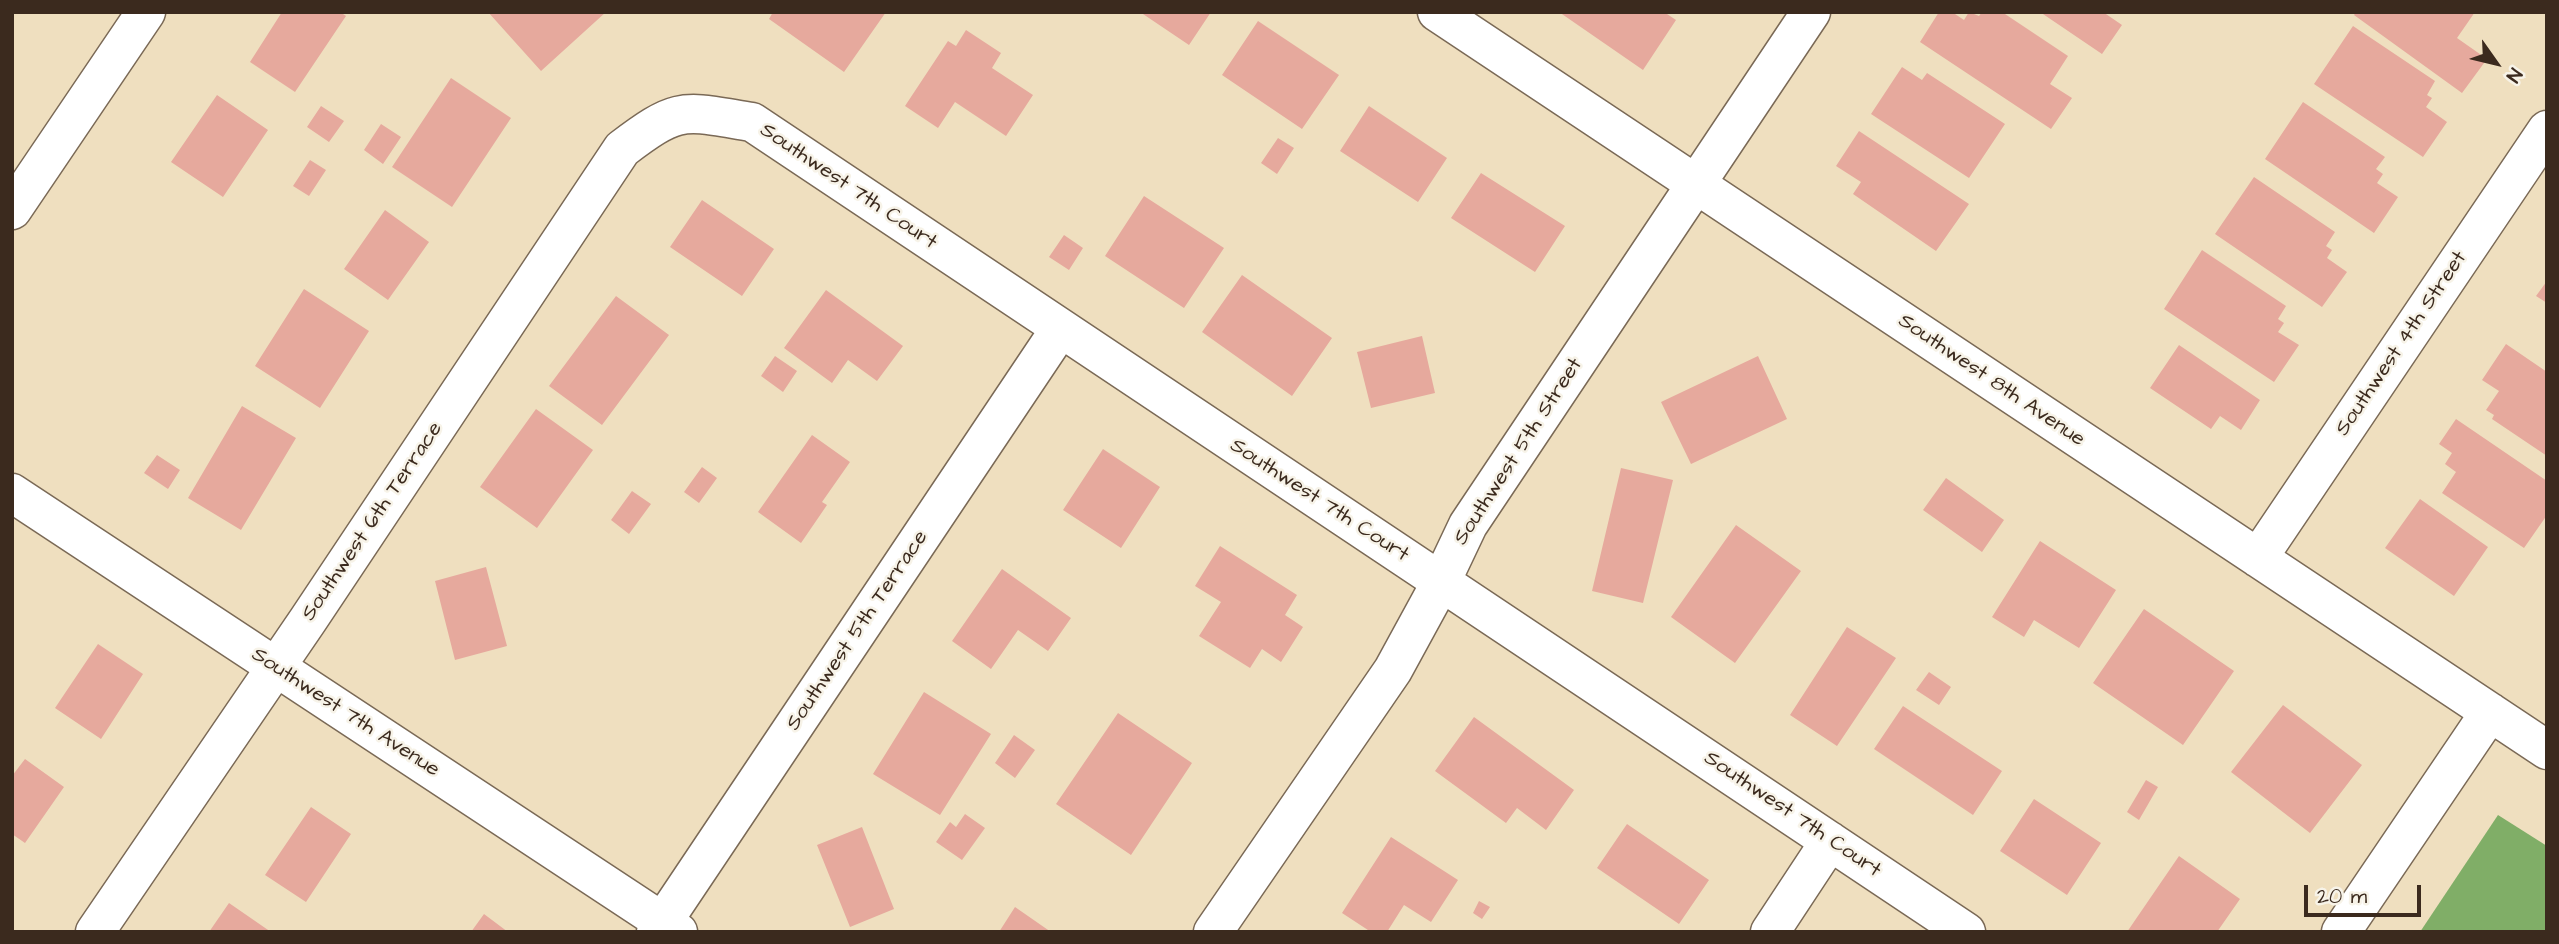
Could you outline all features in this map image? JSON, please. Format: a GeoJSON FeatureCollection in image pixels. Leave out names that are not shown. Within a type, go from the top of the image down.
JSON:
{"type":"FeatureCollection","features":[{"type":"Feature","properties":{"kind":"street"},"geometry":{"type":"LineString","coordinates":[[12,210],[146,12]]}},
{"type":"Feature","properties":{"kind":"street","name":"Southwest 8th Avenue"},"geometry":{"type":"LineString","coordinates":[[1437,12],[2547,750]]}},
{"type":"Feature","properties":{"kind":"street","name":"Southwest 5th Street"},"geometry":{"type":"LineString","coordinates":[[1213,932],[1393,670],[1441,582],[1468,525],[1811,12]]}},
{"type":"Feature","properties":{"kind":"street","name":"Southwest 7th Court"},"geometry":{"type":"LineString","coordinates":[[659,121],[688,112],[752,122],[1059,330],[1966,932]]}},
{"type":"Feature","properties":{"kind":"street","name":"Southwest 6th Terrace"},"geometry":{"type":"LineString","coordinates":[[94,932],[276,668],[622,149],[659,121]]}},
{"type":"Feature","properties":{"kind":"street","name":"Southwest 4th Street"},"geometry":{"type":"LineString","coordinates":[[2258,558],[2547,130]]}},
{"type":"Feature","properties":{"kind":"street","name":"Southwest 5th Terrace"},"geometry":{"type":"LineString","coordinates":[[666,928],[1059,330]]}},
{"type":"Feature","properties":{"kind":"street","name":"Southwest 7th Avenue"},"geometry":{"type":"LineString","coordinates":[[12,493],[666,928]]}},
{"type":"Feature","properties":{"kind":"street"},"geometry":{"type":"LineString","coordinates":[[2342,932],[2490,712]]}},
{"type":"Feature","properties":{"kind":"street"},"geometry":{"type":"LineString","coordinates":[[1770,932],[1830,841]]}},
{"type":"Feature","properties":{"kind":"green space"},"geometry":{"type":"Polygon","coordinates":[[[2498,815],[2547,846],[2547,932],[2420,932],[2498,815]]]}},
{"type":"Feature","properties":{"kind":"building"},"geometry":{"type":"Polygon","coordinates":[[[282,12],[340,12],[346,16],[295,92],[250,62],[282,12]]]}},
{"type":"Feature","properties":{"kind":"building"},"geometry":{"type":"Polygon","coordinates":[[[488,12],[606,12],[541,71],[488,12]]]}},
{"type":"Feature","properties":{"kind":"building"},"geometry":{"type":"Polygon","coordinates":[[[773,12],[886,12],[844,72],[769,19],[773,12]]]}},
{"type":"Feature","properties":{"kind":"building"},"geometry":{"type":"Polygon","coordinates":[[[1140,12],[1211,12],[1189,45],[1140,12]]]}},
{"type":"Feature","properties":{"kind":"building"},"geometry":{"type":"Polygon","coordinates":[[[1559,12],[1664,12],[1676,20],[1643,70],[1559,12]]]}},
{"type":"Feature","properties":{"kind":"building"},"geometry":{"type":"Polygon","coordinates":[[[1939,12],[1952,12],[1964,20],[1969,12],[1979,16],[1982,12],[2002,12],[2068,56],[2050,84],[2072,98],[2051,129],[1920,42],[1939,12]]]}},
{"type":"Feature","properties":{"kind":"building"},"geometry":{"type":"Polygon","coordinates":[[[2040,12],[2103,12],[2122,25],[2102,54],[2040,12]]]}},
{"type":"Feature","properties":{"kind":"building"},"geometry":{"type":"Polygon","coordinates":[[[2356,12],[2475,12],[2457,38],[2487,59],[2462,93],[2354,15],[2356,12]]]}},
{"type":"Feature","properties":{"kind":"building"},"geometry":{"type":"Polygon","coordinates":[[[1258,21],[1339,75],[1302,129],[1222,75],[1258,21]]]}},
{"type":"Feature","properties":{"kind":"building"},"geometry":{"type":"Polygon","coordinates":[[[2353,26],[2435,81],[2427,95],[2432,98],[2426,107],[2447,122],[2423,157],[2314,84],[2353,26]]]}},
{"type":"Feature","properties":{"kind":"building"},"geometry":{"type":"Polygon","coordinates":[[[966,30],[1001,53],[992,68],[1033,95],[1006,136],[955,102],[938,128],[905,106],[948,41],[956,46],[966,30]]]}},
{"type":"Feature","properties":{"kind":"building"},"geometry":{"type":"Polygon","coordinates":[[[1902,67],[1922,80],[1927,73],[2005,124],[1969,178],[1871,114],[1902,67]]]}},
{"type":"Feature","properties":{"kind":"building"},"geometry":{"type":"Polygon","coordinates":[[[451,78],[511,118],[452,207],[392,167],[451,78]]]}},
{"type":"Feature","properties":{"kind":"building"},"geometry":{"type":"Polygon","coordinates":[[[217,95],[268,130],[223,197],[171,162],[217,95]]]}},
{"type":"Feature","properties":{"kind":"building"},"geometry":{"type":"Polygon","coordinates":[[[2303,102],[2385,157],[2376,169],[2383,174],[2377,183],[2398,197],[2374,233],[2265,159],[2303,102]]]}},
{"type":"Feature","properties":{"kind":"building"},"geometry":{"type":"Polygon","coordinates":[[[321,106],[344,121],[329,142],[307,127],[321,106]]]}},
{"type":"Feature","properties":{"kind":"building"},"geometry":{"type":"Polygon","coordinates":[[[1369,106],[1447,158],[1418,202],[1340,151],[1369,106]]]}},
{"type":"Feature","properties":{"kind":"building"},"geometry":{"type":"Polygon","coordinates":[[[381,124],[401,137],[383,164],[364,150],[381,124]]]}},
{"type":"Feature","properties":{"kind":"building"},"geometry":{"type":"Polygon","coordinates":[[[1859,131],[1969,204],[1936,251],[1853,194],[1861,182],[1836,166],[1859,131]]]}},
{"type":"Feature","properties":{"kind":"building"},"geometry":{"type":"Polygon","coordinates":[[[1278,138],[1294,148],[1277,174],[1261,163],[1278,138]]]}},
{"type":"Feature","properties":{"kind":"building"},"geometry":{"type":"Polygon","coordinates":[[[310,160],[326,170],[309,196],[293,186],[310,160]]]}},
{"type":"Feature","properties":{"kind":"building"},"geometry":{"type":"Polygon","coordinates":[[[1481,173],[1565,226],[1535,272],[1451,218],[1481,173]]]}},
{"type":"Feature","properties":{"kind":"building"},"geometry":{"type":"Polygon","coordinates":[[[2254,177],[2335,232],[2326,246],[2332,250],[2327,258],[2347,272],[2322,307],[2215,234],[2254,177]]]}},
{"type":"Feature","properties":{"kind":"building"},"geometry":{"type":"Polygon","coordinates":[[[1144,196],[1224,248],[1184,308],[1105,256],[1144,196]]]}},
{"type":"Feature","properties":{"kind":"building"},"geometry":{"type":"Polygon","coordinates":[[[702,200],[774,249],[742,296],[670,247],[702,200]]]}},
{"type":"Feature","properties":{"kind":"building"},"geometry":{"type":"Polygon","coordinates":[[[385,210],[429,242],[388,300],[344,269],[385,210]]]}},
{"type":"Feature","properties":{"kind":"building"},"geometry":{"type":"Polygon","coordinates":[[[1064,235],[1083,248],[1069,270],[1049,257],[1064,235]]]}},
{"type":"Feature","properties":{"kind":"building"},"geometry":{"type":"Polygon","coordinates":[[[2202,250],[2286,306],[2278,319],[2284,323],[2278,332],[2299,345],[2274,382],[2164,309],[2202,250]]]}},
{"type":"Feature","properties":{"kind":"building"},"geometry":{"type":"Polygon","coordinates":[[[1242,275],[1332,338],[1292,396],[1202,332],[1242,275]]]}},
{"type":"Feature","properties":{"kind":"building"},"geometry":{"type":"Polygon","coordinates":[[[2547,281],[2547,303],[2536,296],[2547,281]]]}},
{"type":"Feature","properties":{"kind":"building"},"geometry":{"type":"Polygon","coordinates":[[[304,289],[369,331],[320,408],[255,366],[304,289]]]}},
{"type":"Feature","properties":{"kind":"building"},"geometry":{"type":"Polygon","coordinates":[[[826,290],[903,346],[877,381],[848,360],[832,383],[784,348],[826,290]]]}},
{"type":"Feature","properties":{"kind":"building"},"geometry":{"type":"Polygon","coordinates":[[[616,296],[669,335],[602,425],[549,386],[616,296]]]}},
{"type":"Feature","properties":{"kind":"building"},"geometry":{"type":"Polygon","coordinates":[[[1422,336],[1435,393],[1371,408],[1357,352],[1422,336]]]}},
{"type":"Feature","properties":{"kind":"building"},"geometry":{"type":"Polygon","coordinates":[[[2506,344],[2547,372],[2547,456],[2492,419],[2494,415],[2486,410],[2499,391],[2482,380],[2506,344]]]}},
{"type":"Feature","properties":{"kind":"building"},"geometry":{"type":"Polygon","coordinates":[[[2179,345],[2260,400],[2241,430],[2220,416],[2211,429],[2150,388],[2179,345]]]}},
{"type":"Feature","properties":{"kind":"building"},"geometry":{"type":"Polygon","coordinates":[[[775,356],[797,371],[783,392],[761,376],[775,356]]]}},
{"type":"Feature","properties":{"kind":"building"},"geometry":{"type":"Polygon","coordinates":[[[1758,356],[1787,419],[1691,464],[1661,402],[1758,356]]]}},
{"type":"Feature","properties":{"kind":"building"},"geometry":{"type":"Polygon","coordinates":[[[242,406],[296,438],[241,530],[188,498],[242,406]]]}},
{"type":"Feature","properties":{"kind":"building"},"geometry":{"type":"Polygon","coordinates":[[[536,409],[593,450],[537,528],[480,487],[536,409]]]}},
{"type":"Feature","properties":{"kind":"building"},"geometry":{"type":"Polygon","coordinates":[[[2456,419],[2547,481],[2547,515],[2524,548],[2442,493],[2456,472],[2445,464],[2452,453],[2439,444],[2456,419]]]}},
{"type":"Feature","properties":{"kind":"building"},"geometry":{"type":"Polygon","coordinates":[[[812,435],[850,462],[822,502],[827,505],[801,543],[758,512],[812,435]]]}},
{"type":"Feature","properties":{"kind":"building"},"geometry":{"type":"Polygon","coordinates":[[[1103,449],[1160,487],[1121,548],[1063,510],[1103,449]]]}},
{"type":"Feature","properties":{"kind":"building"},"geometry":{"type":"Polygon","coordinates":[[[157,455],[180,470],[168,489],[144,473],[157,455]]]}},
{"type":"Feature","properties":{"kind":"building"},"geometry":{"type":"Polygon","coordinates":[[[702,467],[717,478],[699,503],[684,492],[702,467]]]}},
{"type":"Feature","properties":{"kind":"building"},"geometry":{"type":"Polygon","coordinates":[[[1621,468],[1673,480],[1643,603],[1592,591],[1621,468]]]}},
{"type":"Feature","properties":{"kind":"building"},"geometry":{"type":"Polygon","coordinates":[[[1946,478],[2004,520],[1982,552],[1923,510],[1946,478]]]}},
{"type":"Feature","properties":{"kind":"building"},"geometry":{"type":"Polygon","coordinates":[[[632,491],[651,504],[629,534],[611,520],[632,491]]]}},
{"type":"Feature","properties":{"kind":"building"},"geometry":{"type":"Polygon","coordinates":[[[2420,499],[2488,547],[2454,596],[2385,548],[2420,499]]]}},
{"type":"Feature","properties":{"kind":"building"},"geometry":{"type":"Polygon","coordinates":[[[1736,525],[1801,571],[1735,663],[1671,617],[1736,525]]]}},
{"type":"Feature","properties":{"kind":"building"},"geometry":{"type":"Polygon","coordinates":[[[2040,541],[2116,590],[2079,648],[2034,620],[2024,637],[1992,617],[2040,541]]]}},
{"type":"Feature","properties":{"kind":"building"},"geometry":{"type":"Polygon","coordinates":[[[1220,546],[1297,595],[1285,615],[1303,627],[1281,662],[1262,649],[1250,668],[1199,636],[1221,602],[1195,586],[1220,546]]]}},
{"type":"Feature","properties":{"kind":"building"},"geometry":{"type":"Polygon","coordinates":[[[486,567],[507,646],[455,660],[435,581],[486,567]]]}},
{"type":"Feature","properties":{"kind":"building"},"geometry":{"type":"Polygon","coordinates":[[[1002,569],[1071,618],[1048,651],[1018,630],[991,669],[952,641],[1002,569]]]}},
{"type":"Feature","properties":{"kind":"building"},"geometry":{"type":"Polygon","coordinates":[[[2144,609],[2234,671],[2183,745],[2093,683],[2144,609]]]}},
{"type":"Feature","properties":{"kind":"building"},"geometry":{"type":"Polygon","coordinates":[[[1847,627],[1896,658],[1837,746],[1790,715],[1847,627]]]}},
{"type":"Feature","properties":{"kind":"building"},"geometry":{"type":"Polygon","coordinates":[[[98,644],[143,674],[101,739],[55,708],[98,644]]]}},
{"type":"Feature","properties":{"kind":"building"},"geometry":{"type":"Polygon","coordinates":[[[1929,672],[1951,687],[1939,705],[1916,690],[1929,672]]]}},
{"type":"Feature","properties":{"kind":"building"},"geometry":{"type":"Polygon","coordinates":[[[924,692],[991,734],[940,815],[873,774],[924,692]]]}},
{"type":"Feature","properties":{"kind":"building"},"geometry":{"type":"Polygon","coordinates":[[[2283,705],[2362,765],[2310,833],[2231,772],[2283,705]]]}},
{"type":"Feature","properties":{"kind":"building"},"geometry":{"type":"Polygon","coordinates":[[[1903,706],[2002,771],[1973,815],[1874,749],[1903,706]]]}},
{"type":"Feature","properties":{"kind":"building"},"geometry":{"type":"Polygon","coordinates":[[[1118,713],[1192,763],[1131,855],[1056,804],[1118,713]]]}},
{"type":"Feature","properties":{"kind":"building"},"geometry":{"type":"Polygon","coordinates":[[[1474,717],[1574,790],[1546,830],[1517,808],[1506,823],[1435,771],[1474,717]]]}},
{"type":"Feature","properties":{"kind":"building"},"geometry":{"type":"Polygon","coordinates":[[[1014,735],[1035,750],[1015,778],[995,763],[1014,735]]]}},
{"type":"Feature","properties":{"kind":"building"},"geometry":{"type":"Polygon","coordinates":[[[25,759],[64,787],[25,843],[12,834],[12,776],[25,759]]]}},
{"type":"Feature","properties":{"kind":"building"},"geometry":{"type":"Polygon","coordinates":[[[2146,780],[2158,787],[2139,820],[2127,812],[2146,780]]]}},
{"type":"Feature","properties":{"kind":"building"},"geometry":{"type":"Polygon","coordinates":[[[2034,799],[2101,843],[2067,895],[2000,851],[2034,799]]]}},
{"type":"Feature","properties":{"kind":"building"},"geometry":{"type":"Polygon","coordinates":[[[311,807],[351,834],[306,902],[265,875],[311,807]]]}},
{"type":"Feature","properties":{"kind":"building"},"geometry":{"type":"Polygon","coordinates":[[[965,814],[985,828],[962,860],[936,842],[950,822],[956,827],[965,814]]]}},
{"type":"Feature","properties":{"kind":"building"},"geometry":{"type":"Polygon","coordinates":[[[1627,824],[1709,880],[1679,924],[1597,868],[1627,824]]]}},
{"type":"Feature","properties":{"kind":"building"},"geometry":{"type":"Polygon","coordinates":[[[862,827],[894,909],[850,927],[817,845],[862,827]]]}},
{"type":"Feature","properties":{"kind":"building"},"geometry":{"type":"Polygon","coordinates":[[[1391,837],[1458,880],[1431,922],[1404,905],[1387,932],[1371,932],[1342,913],[1391,837]]]}},
{"type":"Feature","properties":{"kind":"building"},"geometry":{"type":"Polygon","coordinates":[[[2179,856],[2240,899],[2217,932],[2127,932],[2179,856]]]}},
{"type":"Feature","properties":{"kind":"building"},"geometry":{"type":"Polygon","coordinates":[[[1479,901],[1490,907],[1482,919],[1473,913],[1479,901]]]}},
{"type":"Feature","properties":{"kind":"building"},"geometry":{"type":"Polygon","coordinates":[[[229,903],[271,932],[209,932],[229,903]]]}},
{"type":"Feature","properties":{"kind":"building"},"geometry":{"type":"Polygon","coordinates":[[[1015,907],[1051,932],[999,932],[1015,907]]]}},
{"type":"Feature","properties":{"kind":"building"},"geometry":{"type":"Polygon","coordinates":[[[484,914],[508,932],[471,932],[484,914]]]}}]}
